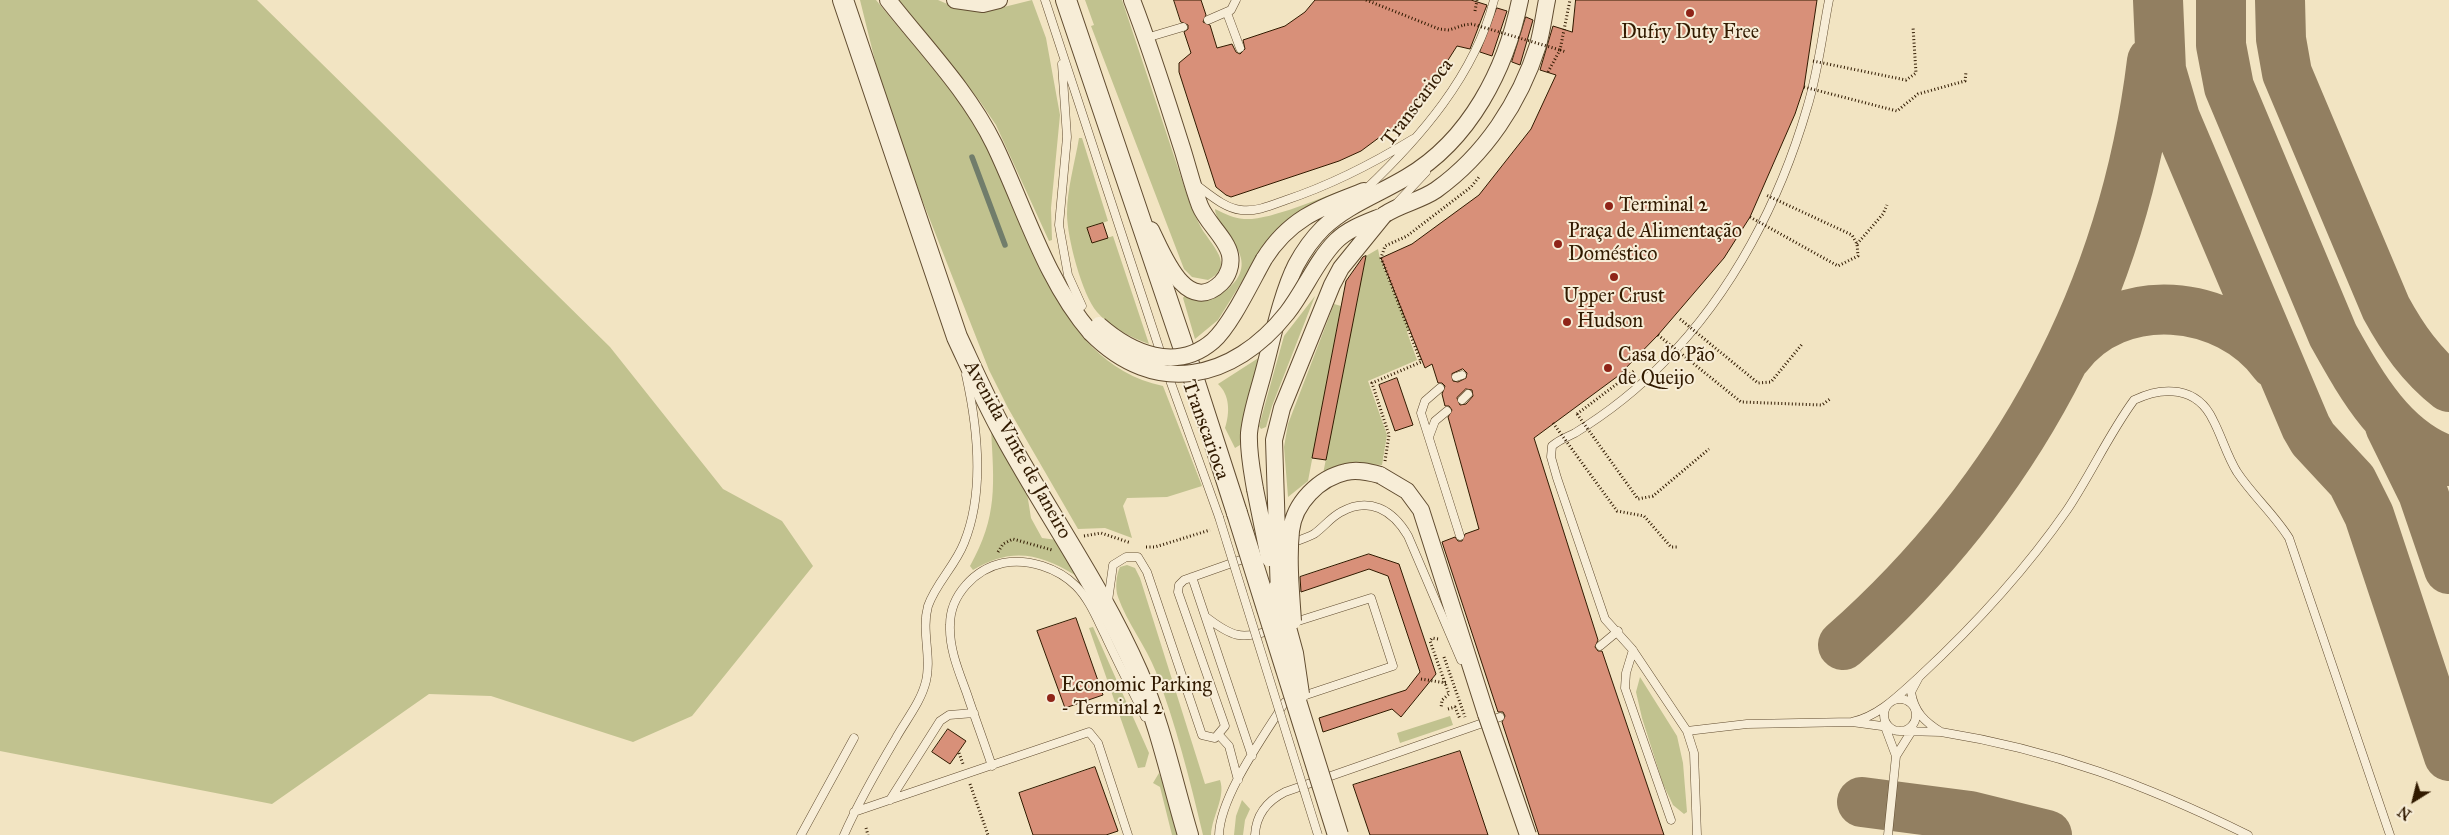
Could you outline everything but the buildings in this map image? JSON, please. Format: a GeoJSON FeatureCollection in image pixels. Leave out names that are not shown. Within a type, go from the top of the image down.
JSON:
{"type":"FeatureCollection","features":[{"type":"Feature","properties":{"kind":"street","name":"Avenida Vinte de Janeiro"},"geometry":{"type":"LineString","coordinates":[[843,0],[957,337],[981,391],[1004,434],[1107,610],[1138,674],[1169,765],[1188,835]]}},
{"type":"Feature","properties":{"kind":"street"},"geometry":{"type":"LineString","coordinates":[[888,0],[977,115],[993,143],[1046,260],[1072,308],[1095,329],[1116,355],[1140,368],[1184,375],[1214,370],[1246,353],[1270,333],[1288,312],[1327,250],[1337,240],[1354,228],[1434,192],[1457,174],[1487,143],[1514,100],[1529,70],[1538,44],[1547,0]]}},
{"type":"Feature","properties":{"kind":"street"},"geometry":{"type":"LineString","coordinates":[[955,0],[972,4],[999,0]]}},
{"type":"Feature","properties":{"kind":"street"},"geometry":{"type":"LineString","coordinates":[[1129,188],[1175,277],[1184,286],[1200,292],[1215,288],[1226,277],[1229,270],[1230,254],[1203,213],[1132,0]]}},
{"type":"Feature","properties":{"kind":"street"},"geometry":{"type":"LineString","coordinates":[[1306,729],[1294,653],[1255,489],[1249,444],[1251,423],[1270,348],[1296,266],[1324,228],[1364,200],[1423,167],[1463,128],[1483,99],[1504,57],[1520,0]]}},
{"type":"Feature","properties":{"kind":"street"},"geometry":{"type":"LineString","coordinates":[[1069,7],[1129,188],[1228,515],[1306,729],[1338,835]]}},
{"type":"Feature","properties":{"kind":"street"},"geometry":{"type":"LineString","coordinates":[[1046,260],[1082,306],[1095,329],[1148,355],[1162,358],[1192,354],[1214,340],[1225,326],[1277,240],[1295,223],[1307,214],[1365,190],[1395,183]]}},
{"type":"Feature","properties":{"kind":"street"},"geometry":{"type":"LineString","coordinates":[[1279,596],[1273,456],[1277,424],[1332,285],[1341,268],[1388,212]]}},
{"type":"Feature","properties":{"kind":"street"},"geometry":{"type":"LineString","coordinates":[[1294,653],[1291,531],[1296,513],[1312,490],[1333,477],[1356,471],[1380,475],[1407,491],[1421,510],[1493,716],[1528,835]]}},
{"type":"Feature","properties":{"kind":"lane","name":"Transcarioca"},"geometry":{"type":"LineString","coordinates":[[1045,0],[1164,363],[1228,515],[1318,835]]}},
{"type":"Feature","properties":{"kind":"lane"},"geometry":{"type":"LineString","coordinates":[[1208,20],[1227,13],[1235,6],[1236,0]]}},
{"type":"Feature","properties":{"kind":"lane","name":"Transcarioca"},"geometry":{"type":"LineString","coordinates":[[1365,190],[1447,98],[1462,75],[1483,33],[1494,0]]}},
{"type":"Feature","properties":{"kind":"lane"},"geometry":{"type":"LineString","coordinates":[[1388,212],[1412,185],[1464,135],[1479,113],[1497,84],[1517,36],[1524,0]]}},
{"type":"Feature","properties":{"kind":"lane"},"geometry":{"type":"LineString","coordinates":[[1697,835],[1694,753],[1687,731],[1633,650],[1605,619],[1597,600],[1551,457],[1552,446],[1574,433],[1624,397],[1663,363],[1730,282],[1755,237],[1787,170],[1808,106],[1829,0]]}},
{"type":"Feature","properties":{"kind":"lane"},"geometry":{"type":"LineString","coordinates":[[1227,13],[1240,48]]}},
{"type":"Feature","properties":{"kind":"lane"},"geometry":{"type":"LineString","coordinates":[[1146,38],[1183,27]]}},
{"type":"Feature","properties":{"kind":"lane","name":"Transcarioca"},"geometry":{"type":"LineString","coordinates":[[1058,38],[1064,81],[1067,137],[1059,224],[1068,275],[1082,306]]}},
{"type":"Feature","properties":{"kind":"lane"},"geometry":{"type":"LineString","coordinates":[[1193,183],[1230,207],[1241,210],[1262,208],[1326,186],[1368,166],[1412,139]]}},
{"type":"Feature","properties":{"kind":"lane"},"geometry":{"type":"LineString","coordinates":[[844,835],[854,812],[921,695],[928,667],[925,634],[928,607],[964,544],[976,502],[977,461],[971,398],[957,337]]}},
{"type":"Feature","properties":{"kind":"lane"},"geometry":{"type":"LineString","coordinates":[[1440,388],[1425,401],[1421,413],[1460,536]]}},
{"type":"Feature","properties":{"kind":"lane"},"geometry":{"type":"LineString","coordinates":[[1852,722],[1862,720],[1890,703],[1966,634],[2038,550],[2097,462],[2134,400],[2162,390],[2187,394],[2205,407],[2236,470],[2248,488],[2277,520],[2290,538],[2390,835]]}},
{"type":"Feature","properties":{"kind":"lane"},"geometry":{"type":"LineString","coordinates":[[1429,442],[1431,427],[1447,411]]}},
{"type":"Feature","properties":{"kind":"lane"},"geometry":{"type":"LineString","coordinates":[[1107,610],[1113,565],[1126,556],[1138,557],[1147,572],[1202,735],[1215,738],[1224,726],[1178,592],[1179,585],[1184,580],[1192,577],[1304,539],[1340,512],[1352,507],[1370,504],[1396,518],[1402,525],[1493,716],[1285,792],[1263,809],[1256,825],[1255,835]]}},
{"type":"Feature","properties":{"kind":"lane"},"geometry":{"type":"LineString","coordinates":[[992,766],[952,645],[950,622],[956,600],[969,582],[985,569],[1012,562],[1038,565],[1052,569],[1076,586],[1084,597],[1169,765]]}},
{"type":"Feature","properties":{"kind":"lane"},"geometry":{"type":"LineString","coordinates":[[1192,577],[1252,756]]}},
{"type":"Feature","properties":{"kind":"lane"},"geometry":{"type":"LineString","coordinates":[[1206,617],[1224,631],[1237,636],[1250,637],[1371,598],[1393,666],[1285,702],[1238,780],[1221,817],[1219,835]]}},
{"type":"Feature","properties":{"kind":"lane"},"geometry":{"type":"LineString","coordinates":[[1600,646],[1618,632]]}},
{"type":"Feature","properties":{"kind":"lane"},"geometry":{"type":"LineString","coordinates":[[1633,650],[1626,673],[1625,688],[1671,820]]}},
{"type":"Feature","properties":{"kind":"lane"},"geometry":{"type":"LineString","coordinates":[[1896,756],[1914,727],[1914,706],[1911,692],[1919,677]]}},
{"type":"Feature","properties":{"kind":"lane"},"geometry":{"type":"LineString","coordinates":[[1888,835],[1896,756],[1886,725],[1885,711],[1890,703],[1905,700],[1914,706],[1923,720],[1941,732]]}},
{"type":"Feature","properties":{"kind":"lane"},"geometry":{"type":"LineString","coordinates":[[890,800],[940,721],[949,715],[974,713]]}},
{"type":"Feature","properties":{"kind":"lane"},"geometry":{"type":"LineString","coordinates":[[1687,731],[1747,724],[1852,722],[1886,725],[1903,731],[1914,727],[2003,743],[2089,767],[2148,788],[2248,835]]}},
{"type":"Feature","properties":{"kind":"lane"},"geometry":{"type":"LineString","coordinates":[[854,812],[1089,732],[1098,743],[1128,835]]}},
{"type":"Feature","properties":{"kind":"lane"},"geometry":{"type":"LineString","coordinates":[[1219,735],[1229,746],[1238,780]]}},
{"type":"Feature","properties":{"kind":"lane"},"geometry":{"type":"LineString","coordinates":[[801,835],[854,738]]}},
{"type":"Feature","properties":{"kind":"path"},"geometry":{"type":"LineString","coordinates":[[1366,0],[1439,30],[1449,30],[1472,24],[1566,52]]}},
{"type":"Feature","properties":{"kind":"path"},"geometry":{"type":"LineString","coordinates":[[1547,74],[1560,50],[1570,0]]}},
{"type":"Feature","properties":{"kind":"path"},"geometry":{"type":"LineString","coordinates":[[1813,60],[1906,80],[1916,73],[1914,27]]}},
{"type":"Feature","properties":{"kind":"path"},"geometry":{"type":"LineString","coordinates":[[1804,87],[1897,111],[1918,94],[1965,81],[1966,72]]}},
{"type":"Feature","properties":{"kind":"path"},"geometry":{"type":"LineString","coordinates":[[1384,466],[1389,435],[1372,383],[1421,362],[1381,258],[1385,246],[1407,236],[1471,187],[1483,173]]}},
{"type":"Feature","properties":{"kind":"path"},"geometry":{"type":"LineString","coordinates":[[1750,217],[1838,266],[1858,256],[1852,235],[1766,195]]}},
{"type":"Feature","properties":{"kind":"path"},"geometry":{"type":"LineString","coordinates":[[1856,244],[1883,214],[1887,205]]}},
{"type":"Feature","properties":{"kind":"path"},"geometry":{"type":"LineString","coordinates":[[1680,318],[1758,383],[1771,382],[1803,343]]}},
{"type":"Feature","properties":{"kind":"path"},"geometry":{"type":"LineString","coordinates":[[1658,335],[1741,402],[1822,405],[1830,399]]}},
{"type":"Feature","properties":{"kind":"path"},"geometry":{"type":"LineString","coordinates":[[1642,352],[1648,359],[1577,414],[1638,499],[1653,496],[1709,449]]}},
{"type":"Feature","properties":{"kind":"path"},"geometry":{"type":"LineString","coordinates":[[1553,423],[1617,511],[1644,516],[1671,547],[1678,547]]}},
{"type":"Feature","properties":{"kind":"path"},"geometry":{"type":"LineString","coordinates":[[1144,546],[1155,547],[1219,527]]}},
{"type":"Feature","properties":{"kind":"path"},"geometry":{"type":"LineString","coordinates":[[1069,544],[1084,536],[1101,533],[1135,545]]}},
{"type":"Feature","properties":{"kind":"path"},"geometry":{"type":"LineString","coordinates":[[1441,708],[1442,700],[1449,694],[1430,641],[1432,638],[1438,639],[1467,724]]}},
{"type":"Feature","properties":{"kind":"path"},"geometry":{"type":"LineString","coordinates":[[1421,679],[1446,683]]}},
{"type":"Feature","properties":{"kind":"path"},"geometry":{"type":"LineString","coordinates":[[1448,709],[1455,707],[1462,725]]}},
{"type":"Feature","properties":{"kind":"path"},"geometry":{"type":"LineString","coordinates":[[959,753],[988,835]]}},
{"type":"Feature","properties":{"kind":"path"},"geometry":{"type":"LineString","coordinates":[[866,828],[868,835]]}},
{"type":"Feature","properties":{"kind":"green space"},"geometry":{"type":"Polygon","coordinates":[[[0,0],[257,0],[610,347],[723,489],[782,521],[813,566],[692,716],[633,742],[491,696],[429,694],[272,804],[0,751],[0,0]]]}},
{"type":"Feature","properties":{"kind":"green space"},"geometry":{"type":"Polygon","coordinates":[[[860,0],[876,0],[966,111],[996,163],[1047,280],[1068,316],[1093,347],[1124,371],[1163,386],[1202,486],[1167,497],[1127,498],[1123,506],[1132,538],[1105,528],[1078,529],[1008,408],[989,370],[921,197],[879,77],[860,0]]]}},
{"type":"Feature","properties":{"kind":"green space"},"geometry":{"type":"Polygon","coordinates":[[[899,0],[938,0],[952,6],[971,10],[992,10],[1032,0],[1046,38],[1060,115],[1051,208],[1052,240],[1049,241],[996,125],[979,100],[899,0]]]}},
{"type":"Feature","properties":{"kind":"green space"},"geometry":{"type":"Polygon","coordinates":[[[1085,0],[1122,0],[1190,204],[1201,228],[1218,252],[1220,258],[1220,270],[1208,280],[1192,277],[1184,269],[1091,26],[1094,25],[1085,0]]]}},
{"type":"Feature","properties":{"kind":"green space"},"geometry":{"type":"Polygon","coordinates":[[[1079,138],[1082,138],[1108,221],[1087,228],[1092,243],[1113,236],[1149,344],[1121,331],[1102,317],[1091,304],[1081,280],[1070,237],[1067,214],[1070,185],[1079,138]]]}},
{"type":"Feature","properties":{"kind":"green space"},"geometry":{"type":"Polygon","coordinates":[[[1347,189],[1267,241],[1218,320],[1195,339],[1183,298],[1185,295],[1208,298],[1219,295],[1229,288],[1238,277],[1242,266],[1236,245],[1217,217],[1215,209],[1236,218],[1254,219],[1294,208],[1347,189]]]}},
{"type":"Feature","properties":{"kind":"green space"},"geometry":{"type":"Polygon","coordinates":[[[1378,249],[1380,259],[1409,329],[1407,332],[1417,360],[1368,381],[1387,435],[1382,465],[1362,464],[1323,474],[1366,256],[1378,249]]]}},
{"type":"Feature","properties":{"kind":"green space"},"geometry":{"type":"Polygon","coordinates":[[[1315,296],[1272,406],[1266,427],[1261,429],[1259,426],[1284,336],[1315,296]]]}},
{"type":"Feature","properties":{"kind":"green space"},"geometry":{"type":"Polygon","coordinates":[[[1334,304],[1341,306],[1308,481],[1288,497],[1284,447],[1288,424],[1334,304]]]}},
{"type":"Feature","properties":{"kind":"green space"},"geometry":{"type":"Polygon","coordinates":[[[1260,357],[1242,422],[1240,445],[1235,448],[1225,428],[1228,416],[1227,399],[1218,384],[1260,357]]]}},
{"type":"Feature","properties":{"kind":"green space"},"geometry":{"type":"Polygon","coordinates":[[[991,429],[1027,493],[1031,518],[1042,538],[1057,540],[1075,575],[1049,562],[1025,556],[1000,558],[973,570],[970,566],[986,531],[990,515],[993,483],[991,429]]]}},
{"type":"Feature","properties":{"kind":"green space"},"geometry":{"type":"Polygon","coordinates":[[[1127,565],[1135,568],[1140,578],[1205,784],[1220,780],[1220,800],[1211,835],[1203,835],[1182,753],[1156,672],[1126,616],[1117,594],[1116,586],[1120,567],[1127,565]]]}},
{"type":"Feature","properties":{"kind":"green space"},"geometry":{"type":"Polygon","coordinates":[[[1093,627],[1149,753],[1145,767],[1138,768],[1089,628],[1093,627]]]}},
{"type":"Feature","properties":{"kind":"green space"},"geometry":{"type":"Polygon","coordinates":[[[1640,677],[1677,736],[1683,763],[1687,812],[1684,814],[1673,805],[1663,784],[1642,718],[1636,692],[1640,677]]]}},
{"type":"Feature","properties":{"kind":"green space"},"geometry":{"type":"Polygon","coordinates":[[[1450,716],[1453,725],[1400,743],[1397,733],[1450,716]]]}},
{"type":"Feature","properties":{"kind":"green space"},"geometry":{"type":"Polygon","coordinates":[[[1159,773],[1169,798],[1179,835],[1172,835],[1160,787],[1153,783],[1159,773]]]}},
{"type":"Feature","properties":{"kind":"green space"},"geometry":{"type":"Polygon","coordinates":[[[1242,800],[1250,809],[1245,820],[1243,835],[1234,835],[1236,816],[1242,800]]]}},
{"type":"Feature","properties":{"kind":"waterway"},"geometry":{"type":"LineString","coordinates":[[972,157],[1005,245]]}},
{"type":"Feature","properties":{"kind":"taxiway"},"geometry":{"type":"LineString","coordinates":[[2158,0],[2161,70],[2175,118],[2306,427],[2313,439],[2352,481],[2369,515],[2449,756]]}},
{"type":"Feature","properties":{"kind":"taxiway"},"geometry":{"type":"LineString","coordinates":[[2221,0],[2221,45],[2229,87],[2333,335],[2355,373],[2380,410],[2411,440],[2429,452],[2449,461]]}},
{"type":"Feature","properties":{"kind":"taxiway"},"geometry":{"type":"LineString","coordinates":[[2280,0],[2281,39],[2287,73],[2386,308],[2413,351],[2449,387]]}},
{"type":"Feature","properties":{"kind":"taxiway"},"geometry":{"type":"LineString","coordinates":[[1843,645],[1905,585],[1961,521],[2010,453],[2052,382],[2088,307],[2116,228],[2138,146],[2152,61]]}},
{"type":"Feature","properties":{"kind":"taxiway"},"geometry":{"type":"LineString","coordinates":[[2067,356],[2089,334],[2114,319],[2143,311],[2172,310],[2202,315],[2229,325],[2254,342],[2275,364]]}},
{"type":"Feature","properties":{"kind":"taxiway"},"geometry":{"type":"LineString","coordinates":[[2390,426],[2423,493],[2449,569]]}},
{"type":"Feature","properties":{"kind":"taxiway"},"geometry":{"type":"LineString","coordinates":[[1862,802],[1970,816],[2047,835]]}},
{"type":"Feature","properties":{"kind":"place","name":"Dufry Duty Free"},"geometry":{"type":"Point","coordinates":[1690,13]}},
{"type":"Feature","properties":{"kind":"place","name":"Terminal 2"},"geometry":{"type":"Point","coordinates":[1609,206]}},
{"type":"Feature","properties":{"kind":"place","name":"Praça de Alimentação Doméstico"},"geometry":{"type":"Point","coordinates":[1558,244]}},
{"type":"Feature","properties":{"kind":"place","name":"Upper Crust"},"geometry":{"type":"Point","coordinates":[1614,277]}},
{"type":"Feature","properties":{"kind":"place","name":"Hudson"},"geometry":{"type":"Point","coordinates":[1567,322]}},
{"type":"Feature","properties":{"kind":"place","name":"Casa do Pão de Queijo"},"geometry":{"type":"Point","coordinates":[1608,368]}},
{"type":"Feature","properties":{"kind":"place","name":"Economic Parking - Terminal 2"},"geometry":{"type":"Point","coordinates":[1051,698]}}]}
